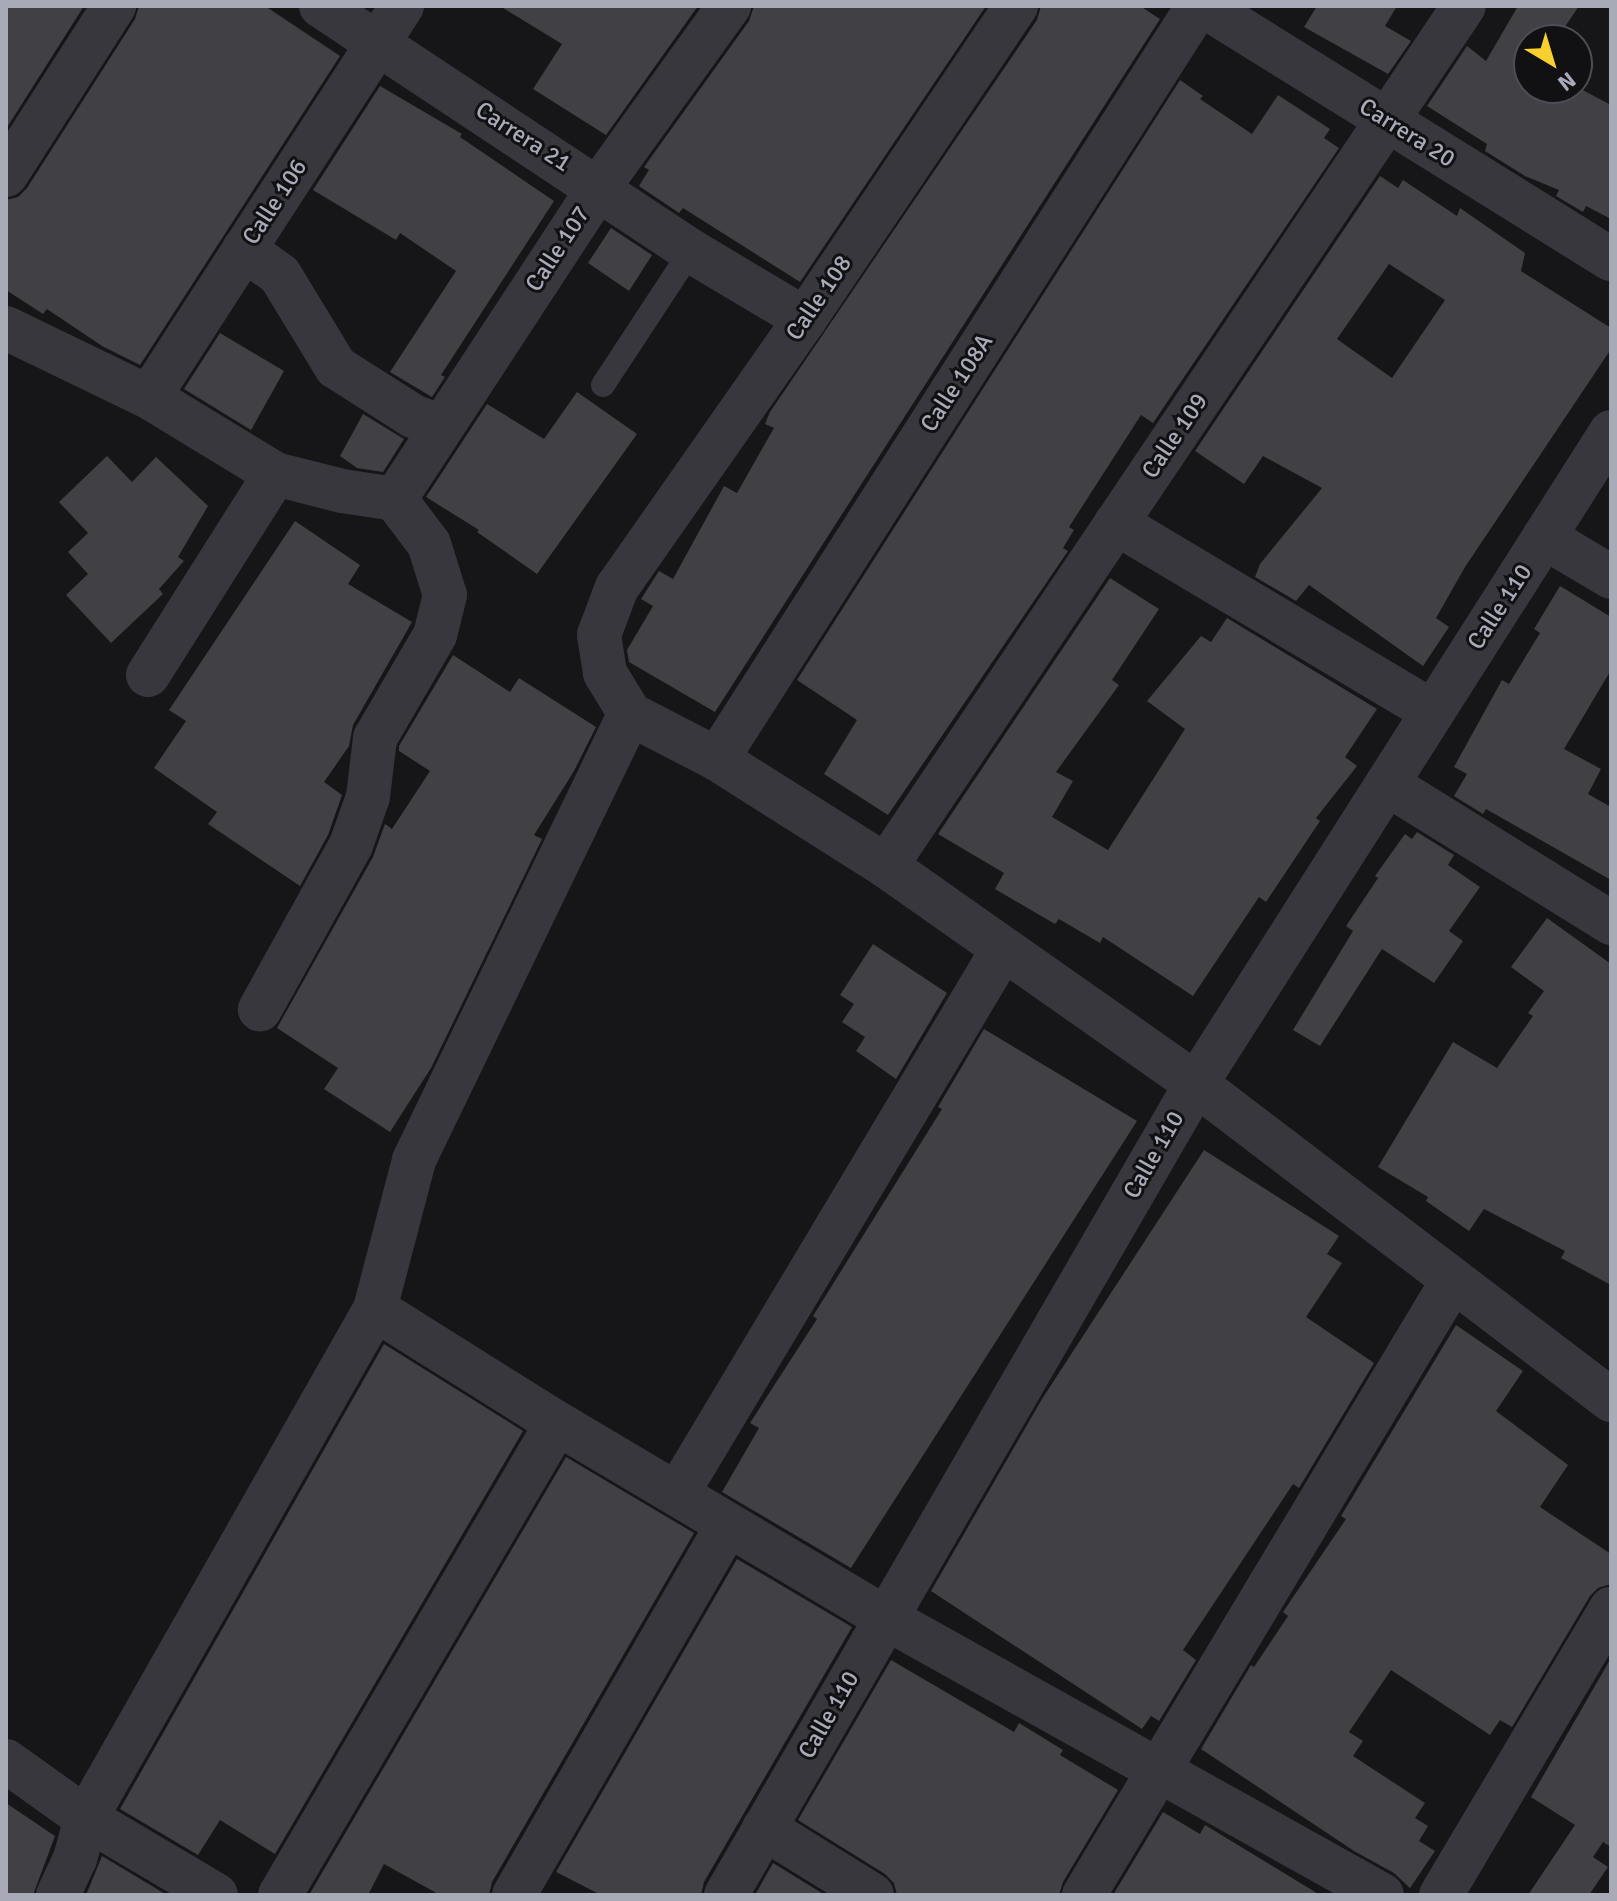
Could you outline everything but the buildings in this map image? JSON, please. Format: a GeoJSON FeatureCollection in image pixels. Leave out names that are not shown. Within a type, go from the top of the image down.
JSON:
{"type":"FeatureCollection","features":[{"type":"Feature","properties":{"kind":"street"},"geometry":{"type":"LineString","coordinates":[[6,175],[114,6]]}},
{"type":"Feature","properties":{"kind":"street","name":"Carrera 21"},"geometry":{"type":"LineString","coordinates":[[321,6],[599,187],[691,251],[805,319]]}},
{"type":"Feature","properties":{"kind":"street","name":"Calle 106"},"geometry":{"type":"LineString","coordinates":[[149,397],[402,6]]}},
{"type":"Feature","properties":{"kind":"street","name":"Calle 107"},"geometry":{"type":"LineString","coordinates":[[395,499],[599,187],[729,6]]}},
{"type":"Feature","properties":{"kind":"street","name":"Calle 108"},"geometry":{"type":"LineString","coordinates":[[630,714],[605,673],[599,635],[617,587],[805,319],[1016,6]]}},
{"type":"Feature","properties":{"kind":"street","name":"Carrera 20"},"geometry":{"type":"LineString","coordinates":[[1201,6],[1611,259]]}},
{"type":"Feature","properties":{"kind":"street","name":"Calle 108A"},"geometry":{"type":"LineString","coordinates":[[717,759],[1201,6]]}},
{"type":"Feature","properties":{"kind":"street","name":"Calle 109"},"geometry":{"type":"LineString","coordinates":[[886,866],[1464,6]]}},
{"type":"Feature","properties":{"kind":"street"},"geometry":{"type":"LineString","coordinates":[[244,249],[287,284],[336,367],[413,416],[441,427]]}},
{"type":"Feature","properties":{"kind":"street"},"geometry":{"type":"LineString","coordinates":[[6,328],[149,397],[275,474],[342,491],[395,499],[429,544],[445,595],[435,635],[375,738],[368,797],[351,845],[260,1009]]}},
{"type":"Feature","properties":{"kind":"street","name":"Calle 110"},"geometry":{"type":"LineString","coordinates":[[726,1895],[1196,1084],[1611,432]]}},
{"type":"Feature","properties":{"kind":"street"},"geometry":{"type":"LineString","coordinates":[[148,675],[275,474]]}},
{"type":"Feature","properties":{"kind":"street"},"geometry":{"type":"LineString","coordinates":[[1116,523],[1433,712]]}},
{"type":"Feature","properties":{"kind":"street"},"geometry":{"type":"LineString","coordinates":[[1544,537],[1611,577]]}},
{"type":"Feature","properties":{"kind":"street"},"geometry":{"type":"LineString","coordinates":[[58,1895],[75,1859],[86,1818],[375,1309],[414,1160],[630,714],[717,759],[886,866],[1196,1084],[1611,1400]]}},
{"type":"Feature","properties":{"kind":"street"},"geometry":{"type":"LineString","coordinates":[[1387,784],[1611,923]]}},
{"type":"Feature","properties":{"kind":"street"},"geometry":{"type":"LineString","coordinates":[[677,1494],[1003,949]]}},
{"type":"Feature","properties":{"kind":"street"},"geometry":{"type":"LineString","coordinates":[[1084,1895],[1453,1280]]}},
{"type":"Feature","properties":{"kind":"street"},"geometry":{"type":"LineString","coordinates":[[375,1309],[557,1423],[886,1618],[1382,1895]]}},
{"type":"Feature","properties":{"kind":"street"},"geometry":{"type":"LineString","coordinates":[[280,1895],[557,1423]]}},
{"type":"Feature","properties":{"kind":"street"},"geometry":{"type":"LineString","coordinates":[[514,1895],[728,1525]]}},
{"type":"Feature","properties":{"kind":"street"},"geometry":{"type":"LineString","coordinates":[[1441,1895],[1611,1609]]}},
{"type":"Feature","properties":{"kind":"street"},"geometry":{"type":"LineString","coordinates":[[6,1761],[86,1818],[216,1895]]}},
{"type":"Feature","properties":{"kind":"street"},"geometry":{"type":"LineString","coordinates":[[764,1828],[872,1895]]}},
{"type":"Feature","properties":{"kind":"lane"},"geometry":{"type":"LineString","coordinates":[[603,385],[691,251]]}}]}
